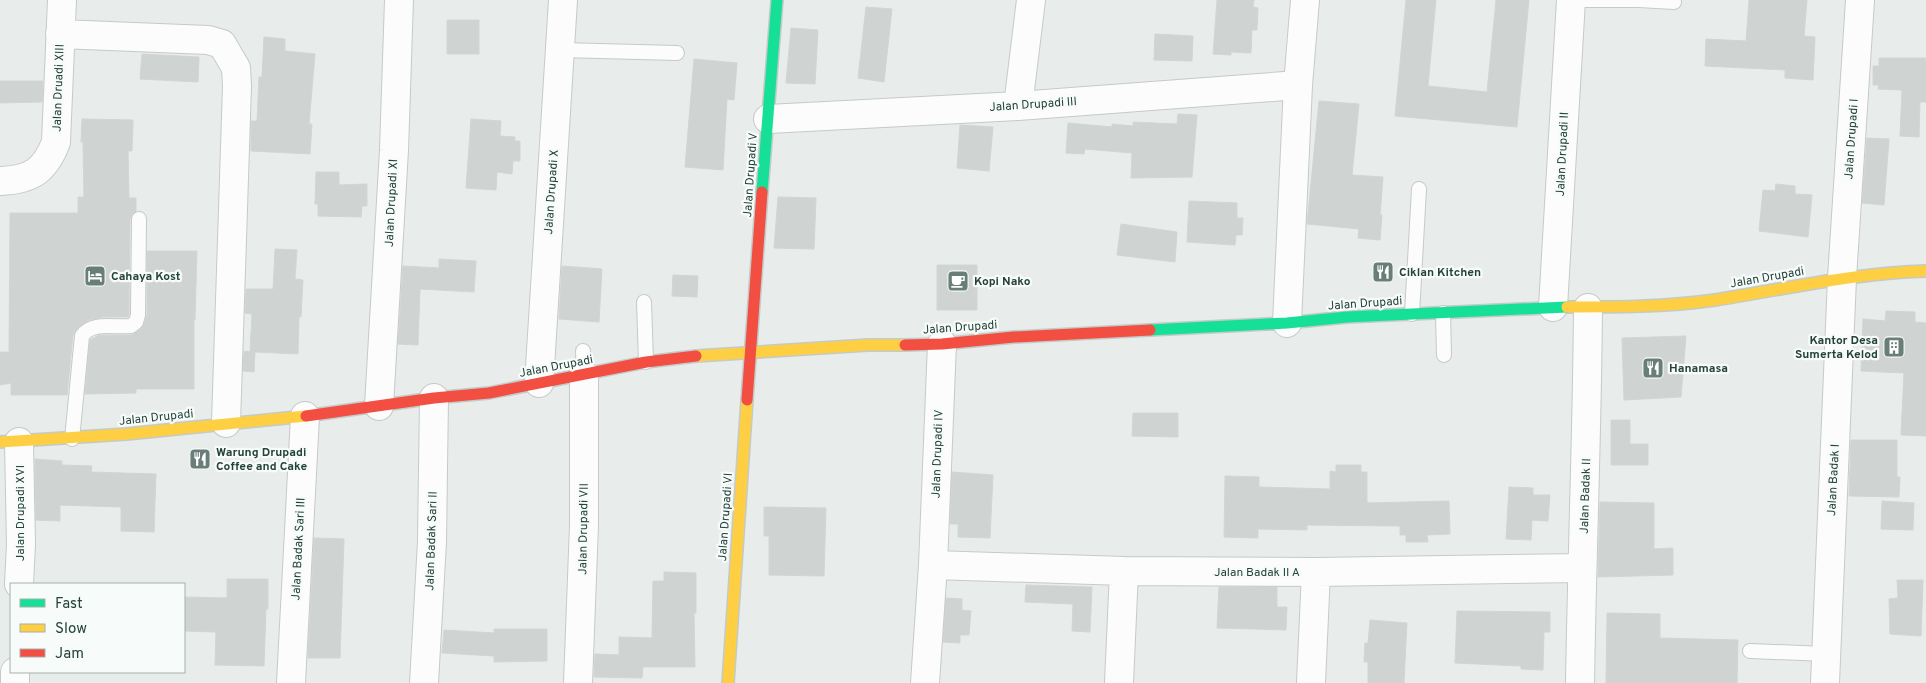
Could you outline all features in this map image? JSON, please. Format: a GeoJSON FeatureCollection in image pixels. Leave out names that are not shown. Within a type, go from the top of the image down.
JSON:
{"type":"FeatureCollection","features":[{"type":"Feature","properties":{"kind":"street","name":"Jalan Druadi XIII"},"geometry":{"type":"LineString","coordinates":[[0,181],[26,178],[40,170],[50,159],[56,142],[62,0]]}},
{"type":"Feature","properties":{"kind":"street","name":"Jalan Drupadi XI"},"geometry":{"type":"LineString","coordinates":[[380,406],[394,150],[399,0]]}},
{"type":"Feature","properties":{"kind":"street","name":"Jalan Drupadi X"},"geometry":{"type":"LineString","coordinates":[[539,383],[563,0]]}},
{"type":"Feature","properties":{"kind":"street","name":"Jalan Drupadi V"},"geometry":{"type":"LineString","coordinates":[[750,352],[777,0]]}},
{"type":"Feature","properties":{"kind":"street"},"geometry":{"type":"LineString","coordinates":[[1018,106],[1031,0]]}},
{"type":"Feature","properties":{"kind":"street"},"geometry":{"type":"LineString","coordinates":[[1287,323],[1298,85],[1305,0]]}},
{"type":"Feature","properties":{"kind":"street","name":"Jalan Drupadi II"},"geometry":{"type":"LineString","coordinates":[[1553,307],[1571,0]]}},
{"type":"Feature","properties":{"kind":"street","name":"Jalan Drupadi I"},"geometry":{"type":"LineString","coordinates":[[1842,278],[1860,0]]}},
{"type":"Feature","properties":{"kind":"street"},"geometry":{"type":"LineString","coordinates":[[60,34],[208,40],[222,44],[236,68],[236,156],[226,423]]}},
{"type":"Feature","properties":{"kind":"street","name":"Jalan Drupadi III"},"geometry":{"type":"LineString","coordinates":[[768,119],[1018,106],[1298,85]]}},
{"type":"Feature","properties":{"kind":"street","name":"Jalan Drupadi"},"geometry":{"type":"LineString","coordinates":[[10,442],[305,416],[434,398],[489,394],[539,383],[583,363],[646,362],[750,352],[868,345],[942,344],[1089,332],[1287,323],[1347,317],[1553,307],[1636,307],[1714,300],[1842,278],[1926,271]]}},
{"type":"Feature","properties":{"kind":"street","name":"Jalan Badak I"},"geometry":{"type":"LineString","coordinates":[[1826,683],[1842,278]]}},
{"type":"Feature","properties":{"kind":"street","name":"Jalan Badak II"},"geometry":{"type":"LineString","coordinates":[[1580,683],[1587,445],[1588,308]]}},
{"type":"Feature","properties":{"kind":"street","name":"Jalan Drupadi IV"},"geometry":{"type":"LineString","coordinates":[[925,683],[933,565],[942,344]]}},
{"type":"Feature","properties":{"kind":"street","name":"Jalan Drupadi VI"},"geometry":{"type":"LineString","coordinates":[[728,683],[750,352]]}},
{"type":"Feature","properties":{"kind":"street","name":"Jalan Drupadi VII"},"geometry":{"type":"LineString","coordinates":[[578,683],[584,525],[583,363]]}},
{"type":"Feature","properties":{"kind":"street","name":"Jalan Badak Sari II"},"geometry":{"type":"LineString","coordinates":[[424,683],[432,542],[434,398]]}},
{"type":"Feature","properties":{"kind":"street","name":"Jalan Badak Sari III"},"geometry":{"type":"LineString","coordinates":[[291,683],[305,416]]}},
{"type":"Feature","properties":{"kind":"street","name":"Jalan Drupadi XVI"},"geometry":{"type":"LineString","coordinates":[[10,442],[21,544],[19,583]]}},
{"type":"Feature","properties":{"kind":"street","name":"Jalan Badak II A"},"geometry":{"type":"LineString","coordinates":[[933,565],[1124,571],[1316,572],[1582,568]]}},
{"type":"Feature","properties":{"kind":"street"},"geometry":{"type":"LineString","coordinates":[[1119,683],[1124,571]]}},
{"type":"Feature","properties":{"kind":"street"},"geometry":{"type":"LineString","coordinates":[[1311,683],[1316,572]]}},
{"type":"Feature","properties":{"kind":"lane"},"geometry":{"type":"LineString","coordinates":[[1576,0],[1674,2]]}},
{"type":"Feature","properties":{"kind":"lane"},"geometry":{"type":"LineString","coordinates":[[560,50],[677,53]]}},
{"type":"Feature","properties":{"kind":"lane"},"geometry":{"type":"LineString","coordinates":[[1412,314],[1419,189]]}},
{"type":"Feature","properties":{"kind":"lane"},"geometry":{"type":"LineString","coordinates":[[72,438],[82,336],[85,330],[94,327],[131,326],[136,322],[138,314],[139,218]]}},
{"type":"Feature","properties":{"kind":"lane"},"geometry":{"type":"LineString","coordinates":[[644,302],[646,362]]}},
{"type":"Feature","properties":{"kind":"lane"},"geometry":{"type":"LineString","coordinates":[[1443,313],[1444,355]]}},
{"type":"Feature","properties":{"kind":"lane"},"geometry":{"type":"LineString","coordinates":[[1750,651],[1826,654]]}},
{"type":"Feature","properties":{"kind":"building"},"geometry":{"type":"Polygon","coordinates":[[[1217,0],[1254,0],[1253,7],[1258,8],[1257,30],[1252,30],[1251,53],[1231,52],[1231,55],[1213,54],[1217,0]]]}},
{"type":"Feature","properties":{"kind":"building"},"geometry":{"type":"Polygon","coordinates":[[[1406,0],[1436,0],[1428,86],[1487,92],[1496,0],[1529,0],[1517,127],[1395,116],[1406,0]]]}},
{"type":"Feature","properties":{"kind":"building"},"geometry":{"type":"Polygon","coordinates":[[[1749,0],[1807,0],[1804,36],[1815,37],[1813,80],[1785,78],[1785,70],[1705,66],[1706,39],[1746,41],[1749,0]]]}},
{"type":"Feature","properties":{"kind":"building"},"geometry":{"type":"Polygon","coordinates":[[[866,7],[892,9],[884,82],[858,78],[866,7]]]}},
{"type":"Feature","properties":{"kind":"building"},"geometry":{"type":"Polygon","coordinates":[[[447,20],[479,20],[479,54],[447,54],[447,20]]]}},
{"type":"Feature","properties":{"kind":"building"},"geometry":{"type":"Polygon","coordinates":[[[791,28],[818,30],[815,84],[786,83],[791,28]]]}},
{"type":"Feature","properties":{"kind":"building"},"geometry":{"type":"Polygon","coordinates":[[[1155,34],[1193,36],[1192,61],[1154,60],[1155,34]]]}},
{"type":"Feature","properties":{"kind":"building"},"geometry":{"type":"Polygon","coordinates":[[[264,37],[285,39],[285,51],[315,54],[309,124],[312,124],[310,154],[251,151],[251,121],[257,121],[259,77],[262,77],[264,37]]]}},
{"type":"Feature","properties":{"kind":"building"},"geometry":{"type":"Polygon","coordinates":[[[142,54],[199,57],[198,82],[140,79],[142,54]]]}},
{"type":"Feature","properties":{"kind":"building"},"geometry":{"type":"Polygon","coordinates":[[[1879,58],[1926,58],[1926,102],[1920,102],[1919,137],[1900,136],[1902,90],[1878,89],[1879,85],[1873,85],[1873,66],[1879,66],[1879,58]]]}},
{"type":"Feature","properties":{"kind":"building"},"geometry":{"type":"Polygon","coordinates":[[[694,59],[737,63],[734,100],[727,99],[723,170],[685,167],[694,59]]]}},
{"type":"Feature","properties":{"kind":"building"},"geometry":{"type":"Polygon","coordinates":[[[0,81],[43,81],[42,102],[0,103],[0,81]]]}},
{"type":"Feature","properties":{"kind":"building"},"geometry":{"type":"Polygon","coordinates":[[[1319,101],[1359,104],[1352,175],[1383,177],[1380,240],[1358,238],[1359,229],[1307,224],[1319,101]]]}},
{"type":"Feature","properties":{"kind":"building"},"geometry":{"type":"Polygon","coordinates":[[[1178,114],[1197,115],[1192,177],[1131,178],[1132,153],[1085,149],[1084,154],[1066,153],[1068,123],[1112,127],[1112,124],[1133,126],[1133,122],[1177,124],[1178,114]]]}},
{"type":"Feature","properties":{"kind":"building"},"geometry":{"type":"Polygon","coordinates":[[[82,119],[133,120],[132,151],[128,151],[129,198],[136,198],[136,211],[130,219],[129,314],[128,317],[103,317],[89,320],[76,330],[73,335],[67,395],[11,395],[11,383],[0,385],[0,352],[9,352],[10,213],[78,213],[78,197],[84,197],[83,142],[81,142],[82,119]]]}},
{"type":"Feature","properties":{"kind":"building"},"geometry":{"type":"Polygon","coordinates":[[[471,119],[501,121],[500,136],[515,137],[515,141],[520,141],[520,161],[513,161],[512,174],[497,172],[496,190],[466,188],[471,119]]]}},
{"type":"Feature","properties":{"kind":"building"},"geometry":{"type":"Polygon","coordinates":[[[960,125],[993,127],[989,171],[957,168],[960,125]]]}},
{"type":"Feature","properties":{"kind":"building"},"geometry":{"type":"Polygon","coordinates":[[[1867,138],[1889,139],[1884,205],[1862,203],[1867,138]]]}},
{"type":"Feature","properties":{"kind":"building"},"geometry":{"type":"Polygon","coordinates":[[[316,172],[339,172],[339,185],[367,184],[367,206],[362,206],[361,217],[318,216],[318,204],[315,204],[316,172]]]}},
{"type":"Feature","properties":{"kind":"building"},"geometry":{"type":"Polygon","coordinates":[[[1776,184],[1795,186],[1795,194],[1812,195],[1808,237],[1759,231],[1763,190],[1775,191],[1776,184]]]}},
{"type":"Feature","properties":{"kind":"building"},"geometry":{"type":"Polygon","coordinates":[[[778,197],[816,198],[814,249],[774,248],[778,197]]]}},
{"type":"Feature","properties":{"kind":"building"},"geometry":{"type":"Polygon","coordinates":[[[1189,201],[1237,203],[1237,218],[1243,218],[1242,235],[1236,235],[1235,245],[1187,242],[1189,201]]]}},
{"type":"Feature","properties":{"kind":"building"},"geometry":{"type":"Polygon","coordinates":[[[1121,224],[1177,232],[1175,262],[1117,255],[1121,224]]]}},
{"type":"Feature","properties":{"kind":"building"},"geometry":{"type":"Polygon","coordinates":[[[275,249],[297,250],[295,279],[303,280],[301,317],[299,316],[298,354],[255,352],[254,372],[243,371],[244,351],[250,352],[252,314],[245,313],[246,289],[273,289],[275,249]]]}},
{"type":"Feature","properties":{"kind":"building"},"geometry":{"type":"Polygon","coordinates":[[[147,251],[197,251],[194,389],[136,389],[136,393],[85,394],[90,340],[99,335],[132,335],[141,329],[144,324],[147,315],[147,251]]]}},
{"type":"Feature","properties":{"kind":"building"},"geometry":{"type":"Polygon","coordinates":[[[439,259],[476,261],[474,292],[420,289],[418,345],[398,344],[403,266],[439,268],[439,259]]]}},
{"type":"Feature","properties":{"kind":"building"},"geometry":{"type":"Polygon","coordinates":[[[937,265],[977,265],[977,310],[937,310],[937,265]]]}},
{"type":"Feature","properties":{"kind":"building"},"geometry":{"type":"Polygon","coordinates":[[[562,266],[602,269],[599,322],[559,319],[562,266]]]}},
{"type":"Feature","properties":{"kind":"building"},"geometry":{"type":"Polygon","coordinates":[[[673,275],[698,276],[697,297],[672,296],[673,275]]]}},
{"type":"Feature","properties":{"kind":"building","name":"Kantor Desa Sumerta Kelod"},"geometry":{"type":"Polygon","coordinates":[[[1886,311],[1915,312],[1915,322],[1926,323],[1926,436],[1901,435],[1904,373],[1861,371],[1863,319],[1885,321],[1886,311]]]}},
{"type":"Feature","properties":{"kind":"building","name":"Hanamasa"},"geometry":{"type":"Polygon","coordinates":[[[1686,336],[1681,397],[1624,400],[1622,338],[1686,336]]]}},
{"type":"Feature","properties":{"kind":"building"},"geometry":{"type":"Polygon","coordinates":[[[1133,413],[1178,413],[1178,437],[1132,436],[1133,413]]]}},
{"type":"Feature","properties":{"kind":"building"},"geometry":{"type":"Polygon","coordinates":[[[1611,420],[1630,420],[1630,444],[1648,444],[1648,465],[1611,465],[1611,420]]]}},
{"type":"Feature","properties":{"kind":"building"},"geometry":{"type":"Polygon","coordinates":[[[1851,440],[1897,440],[1897,477],[1900,477],[1899,497],[1849,496],[1851,440]]]}},
{"type":"Feature","properties":{"kind":"building"},"geometry":{"type":"Polygon","coordinates":[[[35,459],[62,461],[62,465],[92,466],[91,472],[156,474],[154,532],[121,531],[121,507],[60,505],[60,521],[36,520],[35,459]]]}},
{"type":"Feature","properties":{"kind":"building"},"geometry":{"type":"Polygon","coordinates":[[[1336,465],[1361,465],[1361,472],[1367,472],[1367,503],[1449,501],[1450,534],[1427,535],[1428,542],[1406,542],[1406,535],[1400,535],[1400,526],[1307,525],[1307,530],[1258,529],[1258,538],[1224,537],[1225,476],[1259,477],[1259,487],[1330,489],[1330,471],[1336,472],[1336,465]]]}},
{"type":"Feature","properties":{"kind":"building"},"geometry":{"type":"Polygon","coordinates":[[[952,472],[993,475],[990,538],[958,537],[958,524],[950,524],[952,472]]]}},
{"type":"Feature","properties":{"kind":"building"},"geometry":{"type":"Polygon","coordinates":[[[1509,487],[1533,488],[1533,495],[1550,495],[1548,521],[1532,520],[1531,540],[1506,539],[1509,487]]]}},
{"type":"Feature","properties":{"kind":"building"},"geometry":{"type":"Polygon","coordinates":[[[1882,501],[1914,503],[1913,530],[1881,529],[1882,501]]]}},
{"type":"Feature","properties":{"kind":"building"},"geometry":{"type":"Polygon","coordinates":[[[1600,502],[1654,503],[1654,549],[1673,548],[1673,575],[1598,577],[1600,502]]]}},
{"type":"Feature","properties":{"kind":"building"},"geometry":{"type":"Polygon","coordinates":[[[764,507],[826,508],[824,576],[769,575],[769,536],[764,536],[764,507]]]}},
{"type":"Feature","properties":{"kind":"building"},"geometry":{"type":"Polygon","coordinates":[[[314,538],[344,539],[340,658],[308,658],[314,538]]]}},
{"type":"Feature","properties":{"kind":"building"},"geometry":{"type":"Polygon","coordinates":[[[664,572],[696,573],[696,613],[694,613],[695,667],[643,667],[642,678],[594,677],[595,654],[619,655],[619,637],[652,638],[653,581],[664,581],[664,572]]]}},
{"type":"Feature","properties":{"kind":"building"},"geometry":{"type":"Polygon","coordinates":[[[227,579],[268,579],[264,666],[215,665],[216,632],[185,631],[185,597],[227,598],[227,579]]]}},
{"type":"Feature","properties":{"kind":"building"},"geometry":{"type":"Polygon","coordinates":[[[1897,580],[1923,580],[1921,636],[1890,634],[1889,599],[1898,598],[1897,580]]]}},
{"type":"Feature","properties":{"kind":"building"},"geometry":{"type":"Polygon","coordinates":[[[1026,585],[1092,587],[1090,632],[1072,631],[1073,604],[1025,602],[1026,585]]]}},
{"type":"Feature","properties":{"kind":"building"},"geometry":{"type":"Polygon","coordinates":[[[1219,587],[1277,587],[1277,607],[1287,607],[1286,630],[1217,628],[1219,587]]]}},
{"type":"Feature","properties":{"kind":"building"},"geometry":{"type":"Polygon","coordinates":[[[946,598],[962,599],[962,610],[971,611],[969,635],[960,635],[960,643],[943,642],[946,598]]]}},
{"type":"Feature","properties":{"kind":"building"},"geometry":{"type":"Polygon","coordinates":[[[1457,611],[1550,612],[1550,632],[1544,632],[1543,670],[1521,669],[1521,666],[1455,663],[1457,611]]]}},
{"type":"Feature","properties":{"kind":"building"},"geometry":{"type":"Polygon","coordinates":[[[1607,613],[1660,614],[1660,638],[1738,640],[1737,683],[1606,683],[1607,613]]]}},
{"type":"Feature","properties":{"kind":"building"},"geometry":{"type":"Polygon","coordinates":[[[1370,620],[1407,623],[1404,683],[1368,683],[1368,662],[1364,662],[1365,643],[1368,643],[1370,620]]]}},
{"type":"Feature","properties":{"kind":"building"},"geometry":{"type":"Polygon","coordinates":[[[494,629],[547,629],[547,661],[494,662],[494,656],[442,653],[444,630],[494,633],[494,629]]]}},
{"type":"Feature","properties":{"kind":"traffic: fast"},"geometry":{"type":"LineString","coordinates":[[762,192],[777,0]]}},
{"type":"Feature","properties":{"kind":"traffic: fast"},"geometry":{"type":"LineString","coordinates":[[1150,330],[1287,323],[1347,317],[1567,307]]}},
{"type":"Feature","properties":{"kind":"traffic: slow"},"geometry":{"type":"LineString","coordinates":[[1567,307],[1678,304],[1715,300],[1846,278],[1926,271]]}},
{"type":"Feature","properties":{"kind":"traffic: slow"},"geometry":{"type":"LineString","coordinates":[[696,356],[868,345],[905,345]]}},
{"type":"Feature","properties":{"kind":"traffic: slow"},"geometry":{"type":"LineString","coordinates":[[728,683],[747,400]]}},
{"type":"Feature","properties":{"kind":"traffic: slow"},"geometry":{"type":"LineString","coordinates":[[0,442],[127,434],[306,416]]}},
{"type":"Feature","properties":{"kind":"traffic: jam"},"geometry":{"type":"LineString","coordinates":[[747,400],[762,192]]}},
{"type":"Feature","properties":{"kind":"traffic: jam"},"geometry":{"type":"LineString","coordinates":[[905,345],[1150,330]]}},
{"type":"Feature","properties":{"kind":"traffic: jam"},"geometry":{"type":"LineString","coordinates":[[306,416],[434,398],[489,393],[646,362],[696,356]]}},
{"type":"Feature","properties":{"kind":"place","name":"Ciklan Kitchen"},"geometry":{"type":"Point","coordinates":[1383,272]}},
{"type":"Feature","properties":{"kind":"place","name":"Cahaya Kost"},"geometry":{"type":"Point","coordinates":[95,276]}},
{"type":"Feature","properties":{"kind":"place","name":"Kopi Nako"},"geometry":{"type":"Point","coordinates":[958,281]}},
{"type":"Feature","properties":{"kind":"place","name":"Kantor Desa Sumerta Kelod"},"geometry":{"type":"Point","coordinates":[1894,347]}},
{"type":"Feature","properties":{"kind":"place","name":"Hanamasa"},"geometry":{"type":"Point","coordinates":[1653,368]}},
{"type":"Feature","properties":{"kind":"place","name":"Warung Drupadi Coffee and Cake"},"geometry":{"type":"Point","coordinates":[200,459]}}]}
